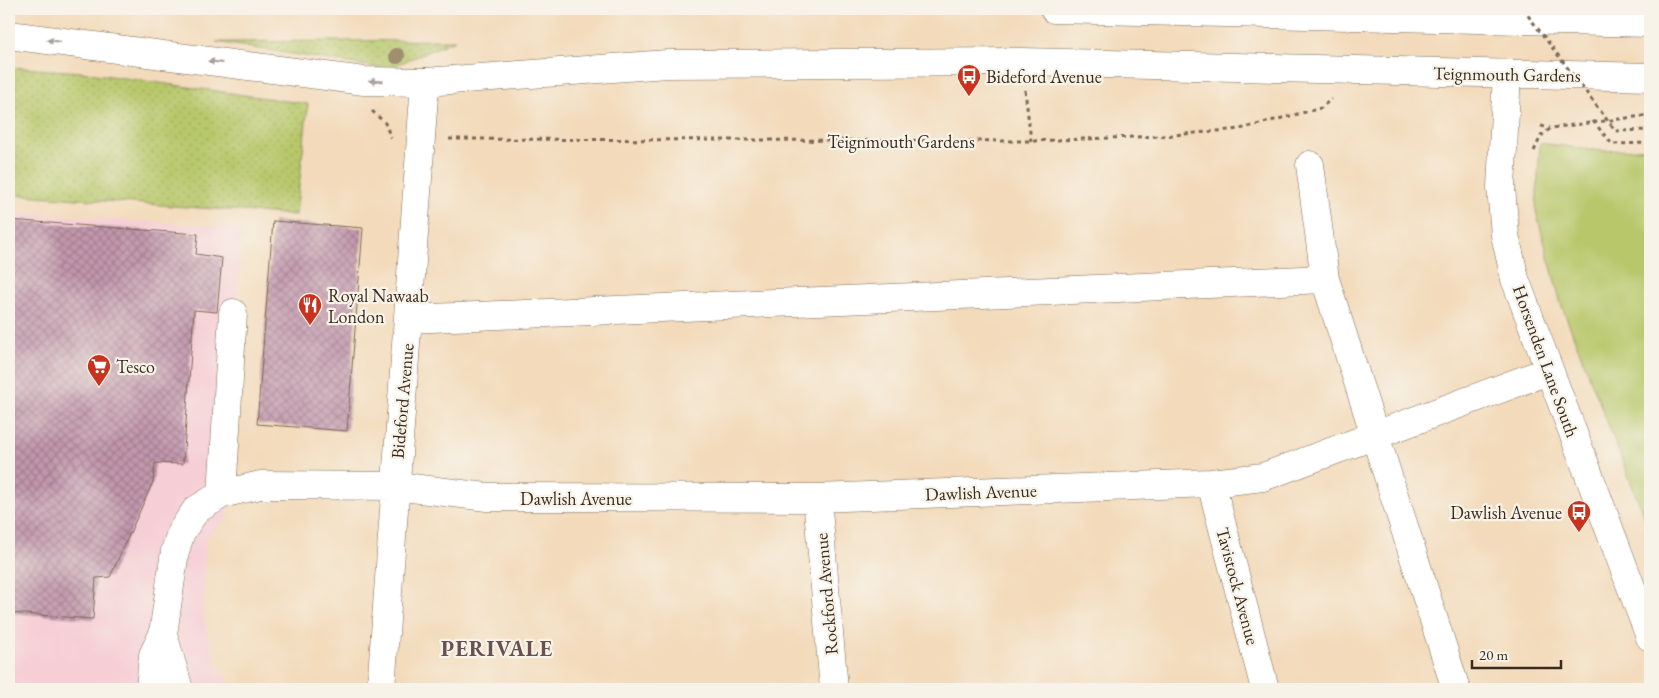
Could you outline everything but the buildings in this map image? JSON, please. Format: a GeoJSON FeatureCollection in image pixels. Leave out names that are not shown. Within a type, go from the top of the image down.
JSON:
{"type":"FeatureCollection","features":[{"type":"Feature","properties":{"kind":"main road"},"geometry":{"type":"LineString","coordinates":[[1054,9],[1650,23]]}},
{"type":"Feature","properties":{"kind":"main road","name":"Teignmouth Gardens"},"geometry":{"type":"LineString","coordinates":[[9,35],[364,81],[425,82],[667,64],[1022,62],[1650,77]]}},
{"type":"Feature","properties":{"kind":"main road","name":"Horsenden Lane South"},"geometry":{"type":"LineString","coordinates":[[1507,74],[1501,187],[1505,235],[1515,279],[1548,371],[1650,637]]}},
{"type":"Feature","properties":{"kind":"main road","name":"Bideford Avenue"},"geometry":{"type":"LineString","coordinates":[[381,689],[425,82]]}},
{"type":"Feature","properties":{"kind":"main road"},"geometry":{"type":"LineString","coordinates":[[1310,165],[1325,278],[1374,437],[1456,689]]}},
{"type":"Feature","properties":{"kind":"main road"},"geometry":{"type":"LineString","coordinates":[[409,319],[1325,278]]}},
{"type":"Feature","properties":{"kind":"main road"},"geometry":{"type":"LineString","coordinates":[[222,494],[233,312]]}},
{"type":"Feature","properties":{"kind":"main road","name":"Dawlish Avenue"},"geometry":{"type":"LineString","coordinates":[[163,634],[176,551],[181,532],[196,510],[222,494],[260,486],[395,486],[487,497],[817,498],[1210,483],[1262,477],[1548,371]]}},
{"type":"Feature","properties":{"kind":"main road","name":"Tavistock Avenue"},"geometry":{"type":"LineString","coordinates":[[1210,483],[1265,689]]}},
{"type":"Feature","properties":{"kind":"main road","name":"Rockford Avenue"},"geometry":{"type":"LineString","coordinates":[[817,498],[834,689]]}},
{"type":"Feature","properties":{"kind":"main road"},"geometry":{"type":"LineString","coordinates":[[150,689],[153,655],[163,634]]}},
{"type":"Feature","properties":{"kind":"main road"},"geometry":{"type":"LineString","coordinates":[[163,634],[179,689]]}},
{"type":"Feature","properties":{"kind":"path"},"geometry":{"type":"LineString","coordinates":[[1523,9],[1615,131],[1650,130]]}},
{"type":"Feature","properties":{"kind":"path"},"geometry":{"type":"LineString","coordinates":[[1022,62],[1031,141]]}},
{"type":"Feature","properties":{"kind":"path","name":"Teignmouth Gardens"},"geometry":{"type":"LineString","coordinates":[[370,109],[385,123],[391,139],[1031,141],[1162,136],[1240,130],[1321,108],[1364,71]]}},
{"type":"Feature","properties":{"kind":"path"},"geometry":{"type":"LineString","coordinates":[[1541,126],[1551,128],[1650,115]]}},
{"type":"Feature","properties":{"kind":"path"},"geometry":{"type":"LineString","coordinates":[[1593,121],[1612,144],[1650,143]]}},
{"type":"Feature","properties":{"kind":"path"},"geometry":{"type":"LineString","coordinates":[[1532,157],[1541,136],[1551,128]]}},
{"type":"Feature","properties":{"kind":"shaded area","name":"Tesco"},"geometry":{"type":"Polygon","coordinates":[[[9,212],[241,228],[228,519],[206,537],[203,616],[217,668],[231,684],[230,689],[9,689],[9,212]]]}},
{"type":"Feature","properties":{"kind":"green space"},"geometry":{"type":"Polygon","coordinates":[[[455,40],[387,69],[216,42],[455,40]]]}},
{"type":"Feature","properties":{"kind":"green space"},"geometry":{"type":"Polygon","coordinates":[[[9,67],[82,72],[308,104],[296,215],[9,194],[9,67]]]}},
{"type":"Feature","properties":{"kind":"green space"},"geometry":{"type":"Polygon","coordinates":[[[1540,143],[1603,151],[1650,148],[1650,531],[1561,304],[1536,211],[1540,143]]]}},
{"type":"Feature","properties":{"kind":"place","name":"Bideford Avenue"},"geometry":{"type":"Point","coordinates":[969,97]}},
{"type":"Feature","properties":{"kind":"place","name":"Royal Nawaab London"},"geometry":{"type":"Point","coordinates":[310,326]}},
{"type":"Feature","properties":{"kind":"place","name":"Tesco"},"geometry":{"type":"Point","coordinates":[99,387]}},
{"type":"Feature","properties":{"kind":"place","name":"Dawlish Avenue"},"geometry":{"type":"Point","coordinates":[1579,533]}},
{"type":"Feature","properties":{"kind":"district","name":"PERIVALE"},"geometry":{"type":"Point","coordinates":[497,648]}}]}
